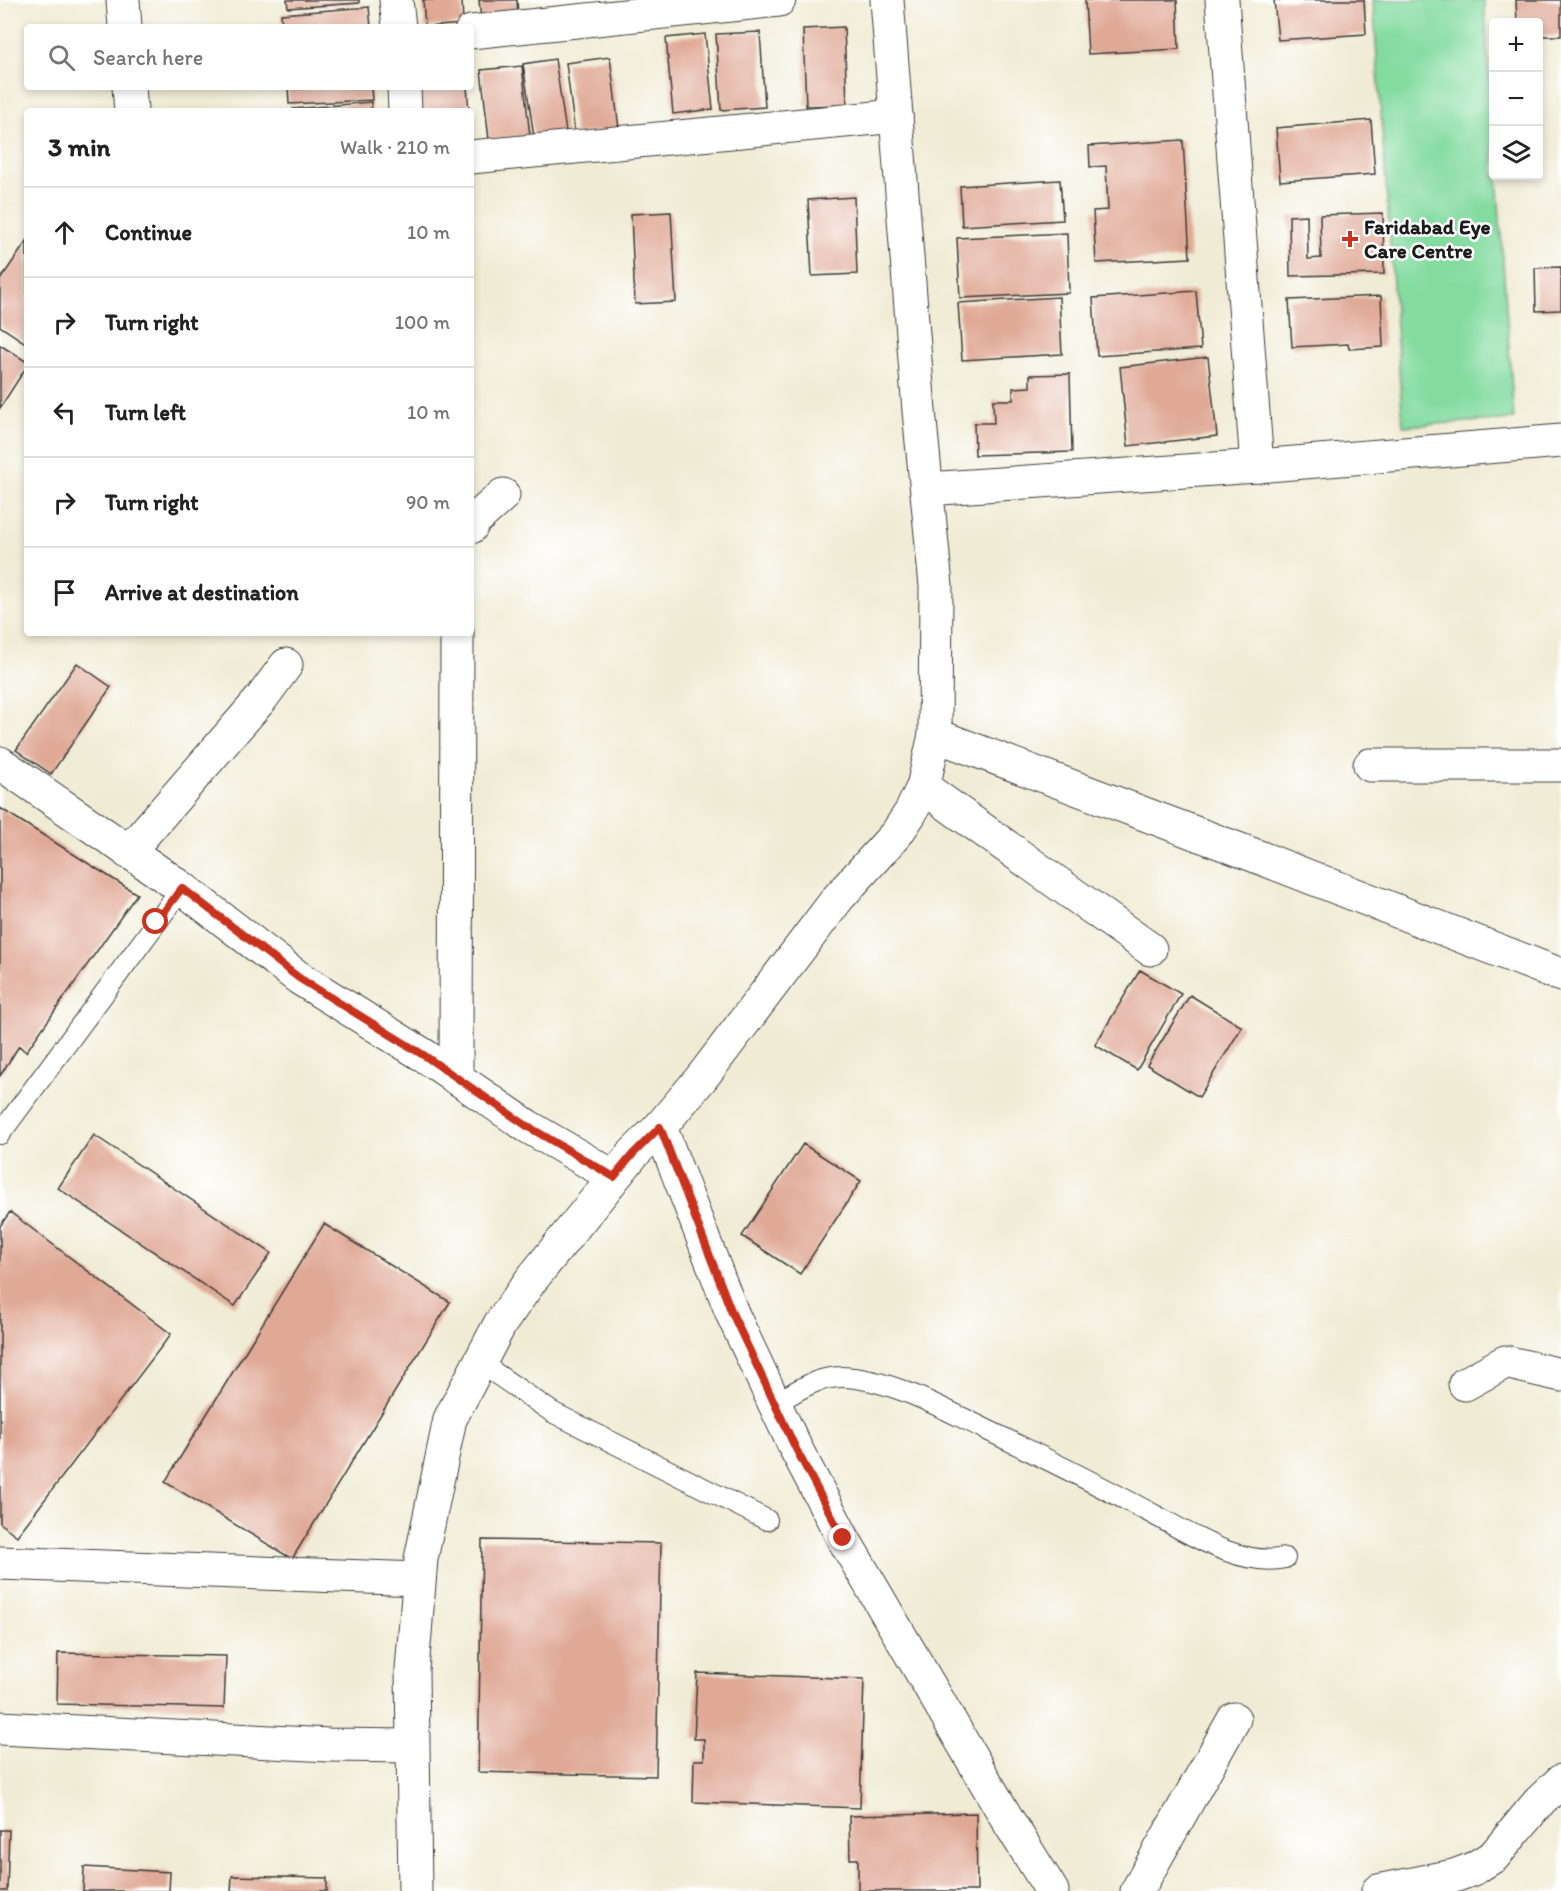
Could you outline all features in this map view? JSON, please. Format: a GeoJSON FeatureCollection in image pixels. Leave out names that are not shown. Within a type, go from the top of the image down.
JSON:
{"type":"FeatureCollection","features":[{"type":"Feature","properties":{"kind":"street"},"geometry":{"type":"LineString","coordinates":[[123,0],[124,24]]}},
{"type":"Feature","properties":{"kind":"street"},"geometry":{"type":"LineString","coordinates":[[396,0],[399,24]]}},
{"type":"Feature","properties":{"kind":"street"},"geometry":{"type":"LineString","coordinates":[[474,32],[779,0]]}},
{"type":"Feature","properties":{"kind":"street"},"geometry":{"type":"LineString","coordinates":[[415,1891],[411,1670],[419,1579],[431,1504],[450,1419],[500,1324],[525,1289],[633,1154],[660,1127],[703,1076],[838,898],[897,833],[924,787],[935,735],[936,586],[919,411],[887,0]]}},
{"type":"Feature","properties":{"kind":"street"},"geometry":{"type":"LineString","coordinates":[[1222,0],[1257,466]]}},
{"type":"Feature","properties":{"kind":"street"},"geometry":{"type":"LineString","coordinates":[[129,90],[131,108]]}},
{"type":"Feature","properties":{"kind":"street"},"geometry":{"type":"LineString","coordinates":[[404,90],[405,108]]}},
{"type":"Feature","properties":{"kind":"street"},"geometry":{"type":"LineString","coordinates":[[474,157],[896,116]]}},
{"type":"Feature","properties":{"kind":"street"},"geometry":{"type":"LineString","coordinates":[[927,489],[1257,466],[1561,441]]}},
{"type":"Feature","properties":{"kind":"street"},"geometry":{"type":"LineString","coordinates":[[474,521],[503,495]]}},
{"type":"Feature","properties":{"kind":"street"},"geometry":{"type":"LineString","coordinates":[[456,1077],[457,636]]}},
{"type":"Feature","properties":{"kind":"street"},"geometry":{"type":"LineString","coordinates":[[128,852],[261,699],[286,665]]}},
{"type":"Feature","properties":{"kind":"street"},"geometry":{"type":"LineString","coordinates":[[935,735],[1257,856],[1561,975]]}},
{"type":"Feature","properties":{"kind":"street"},"geometry":{"type":"LineString","coordinates":[[0,764],[182,888],[299,978],[456,1077],[527,1126],[614,1177]]}},
{"type":"Feature","properties":{"kind":"street"},"geometry":{"type":"LineString","coordinates":[[1370,765],[1561,765]]}},
{"type":"Feature","properties":{"kind":"street"},"geometry":{"type":"LineString","coordinates":[[924,787],[1150,949]]}},
{"type":"Feature","properties":{"kind":"street"},"geometry":{"type":"LineString","coordinates":[[660,1127],[732,1313],[843,1538],[1009,1822],[1052,1891]]}},
{"type":"Feature","properties":{"kind":"street"},"geometry":{"type":"LineString","coordinates":[[1465,1384],[1505,1362],[1561,1375]]}},
{"type":"Feature","properties":{"kind":"street"},"geometry":{"type":"LineString","coordinates":[[0,1563],[419,1579]]}},
{"type":"Feature","properties":{"kind":"street"},"geometry":{"type":"LineString","coordinates":[[1137,1891],[1234,1719]]}},
{"type":"Feature","properties":{"kind":"street"},"geometry":{"type":"LineString","coordinates":[[0,1728],[329,1745],[411,1746]]}},
{"type":"Feature","properties":{"kind":"street"},"geometry":{"type":"LineString","coordinates":[[1378,1891],[1454,1876],[1473,1869],[1494,1856],[1538,1803],[1561,1781]]}},
{"type":"Feature","properties":{"kind":"lane"},"geometry":{"type":"LineString","coordinates":[[0,1134],[182,888]]}},
{"type":"Feature","properties":{"kind":"lane"},"geometry":{"type":"LineString","coordinates":[[479,1362],[552,1412],[766,1520]]}},
{"type":"Feature","properties":{"kind":"lane"},"geometry":{"type":"LineString","coordinates":[[775,1404],[801,1387],[824,1379],[842,1377],[868,1380],[920,1398],[1081,1476],[1202,1540],[1250,1559],[1271,1561],[1285,1558]]}},
{"type":"Feature","properties":{"kind":"green space"},"geometry":{"type":"Polygon","coordinates":[[[1373,0],[1484,0],[1489,72],[1489,180],[1497,180],[1514,419],[1403,426],[1373,0]]]}},
{"type":"Feature","properties":{"kind":"building"},"geometry":{"type":"Polygon","coordinates":[[[287,0],[359,0],[359,3],[288,8],[287,0]]]}},
{"type":"Feature","properties":{"kind":"building"},"geometry":{"type":"Polygon","coordinates":[[[423,0],[462,0],[463,24],[425,24],[423,0]]]}},
{"type":"Feature","properties":{"kind":"building"},"geometry":{"type":"Polygon","coordinates":[[[479,0],[517,0],[518,16],[481,20],[479,0]]]}},
{"type":"Feature","properties":{"kind":"building"},"geometry":{"type":"Polygon","coordinates":[[[1085,0],[1177,0],[1179,49],[1088,54],[1085,0]]]}},
{"type":"Feature","properties":{"kind":"building"},"geometry":{"type":"Polygon","coordinates":[[[1274,0],[1364,0],[1366,34],[1278,40],[1274,0]]]}},
{"type":"Feature","properties":{"kind":"building"},"geometry":{"type":"Polygon","coordinates":[[[1516,0],[1561,0],[1561,36],[1543,36],[1543,18],[1517,18],[1516,0]]]}},
{"type":"Feature","properties":{"kind":"building"},"geometry":{"type":"Polygon","coordinates":[[[369,7],[371,24],[282,24],[281,14],[369,7]]]}},
{"type":"Feature","properties":{"kind":"building"},"geometry":{"type":"Polygon","coordinates":[[[844,27],[847,105],[806,106],[803,29],[844,27]]]}},
{"type":"Feature","properties":{"kind":"building"},"geometry":{"type":"Polygon","coordinates":[[[760,32],[765,107],[721,110],[716,34],[760,32]]]}},
{"type":"Feature","properties":{"kind":"building"},"geometry":{"type":"Polygon","coordinates":[[[705,34],[713,109],[673,114],[666,38],[705,34]]]}},
{"type":"Feature","properties":{"kind":"building"},"geometry":{"type":"Polygon","coordinates":[[[610,57],[619,129],[575,134],[566,63],[610,57]]]}},
{"type":"Feature","properties":{"kind":"building"},"geometry":{"type":"Polygon","coordinates":[[[555,59],[566,132],[534,137],[523,64],[555,59]]]}},
{"type":"Feature","properties":{"kind":"building"},"geometry":{"type":"Polygon","coordinates":[[[522,66],[530,136],[489,140],[481,70],[522,66]]]}},
{"type":"Feature","properties":{"kind":"building"},"geometry":{"type":"Polygon","coordinates":[[[288,90],[371,90],[372,100],[289,104],[288,90]]]}},
{"type":"Feature","properties":{"kind":"building"},"geometry":{"type":"Polygon","coordinates":[[[419,90],[467,90],[469,108],[421,108],[419,90]]]}},
{"type":"Feature","properties":{"kind":"building"},"geometry":{"type":"Polygon","coordinates":[[[371,102],[372,108],[304,108],[371,102]]]}},
{"type":"Feature","properties":{"kind":"building"},"geometry":{"type":"Polygon","coordinates":[[[1371,120],[1375,174],[1280,181],[1276,128],[1371,120]]]}},
{"type":"Feature","properties":{"kind":"building"},"geometry":{"type":"Polygon","coordinates":[[[1183,140],[1190,258],[1096,263],[1093,211],[1108,210],[1106,166],[1090,167],[1089,146],[1183,140]]]}},
{"type":"Feature","properties":{"kind":"building"},"geometry":{"type":"Polygon","coordinates":[[[1060,180],[1063,220],[962,226],[960,186],[1060,180]]]}},
{"type":"Feature","properties":{"kind":"building"},"geometry":{"type":"Polygon","coordinates":[[[854,197],[857,274],[812,276],[808,200],[854,197]]]}},
{"type":"Feature","properties":{"kind":"building"},"geometry":{"type":"Polygon","coordinates":[[[671,212],[676,302],[635,304],[631,214],[671,212]]]}},
{"type":"Feature","properties":{"kind":"building"},"geometry":{"type":"Polygon","coordinates":[[[1383,213],[1384,274],[1290,276],[1289,216],[1307,215],[1308,259],[1321,258],[1320,215],[1383,213]]]}},
{"type":"Feature","properties":{"kind":"building"},"geometry":{"type":"Polygon","coordinates":[[[1067,233],[1069,293],[960,298],[957,238],[1067,233]]]}},
{"type":"Feature","properties":{"kind":"building"},"geometry":{"type":"Polygon","coordinates":[[[24,245],[24,342],[0,326],[0,280],[24,245]]]}},
{"type":"Feature","properties":{"kind":"building"},"geometry":{"type":"Polygon","coordinates":[[[1561,267],[1561,310],[1536,311],[1535,268],[1561,267]]]}},
{"type":"Feature","properties":{"kind":"building"},"geometry":{"type":"Polygon","coordinates":[[[1196,291],[1201,349],[1097,356],[1093,298],[1196,291]]]}},
{"type":"Feature","properties":{"kind":"building"},"geometry":{"type":"Polygon","coordinates":[[[1381,296],[1383,347],[1349,349],[1348,344],[1292,347],[1289,300],[1381,296]]]}},
{"type":"Feature","properties":{"kind":"building"},"geometry":{"type":"Polygon","coordinates":[[[1059,297],[1062,354],[962,360],[958,303],[1059,297]]]}},
{"type":"Feature","properties":{"kind":"building"},"geometry":{"type":"Polygon","coordinates":[[[0,345],[24,360],[24,371],[0,408],[0,345]]]}},
{"type":"Feature","properties":{"kind":"building"},"geometry":{"type":"Polygon","coordinates":[[[1208,357],[1217,436],[1128,446],[1120,367],[1208,357]]]}},
{"type":"Feature","properties":{"kind":"building"},"geometry":{"type":"Polygon","coordinates":[[[1070,374],[1072,452],[975,455],[974,423],[994,423],[993,400],[1013,400],[1013,388],[1030,387],[1030,375],[1070,374]]]}},
{"type":"Feature","properties":{"kind":"building"},"geometry":{"type":"Polygon","coordinates":[[[77,663],[111,687],[51,774],[16,750],[77,663]]]}},
{"type":"Feature","properties":{"kind":"building"},"geometry":{"type":"Polygon","coordinates":[[[0,808],[137,894],[26,1052],[19,1046],[0,1076],[0,808]]]}},
{"type":"Feature","properties":{"kind":"building"},"geometry":{"type":"Polygon","coordinates":[[[1140,970],[1181,994],[1137,1070],[1095,1045],[1140,970]]]}},
{"type":"Feature","properties":{"kind":"building"},"geometry":{"type":"Polygon","coordinates":[[[1190,995],[1242,1027],[1199,1097],[1147,1065],[1190,995]]]}},
{"type":"Feature","properties":{"kind":"building"},"geometry":{"type":"Polygon","coordinates":[[[94,1135],[271,1253],[235,1306],[58,1188],[94,1135]]]}},
{"type":"Feature","properties":{"kind":"building"},"geometry":{"type":"Polygon","coordinates":[[[803,1144],[861,1181],[800,1274],[742,1236],[803,1144]]]}},
{"type":"Feature","properties":{"kind":"building"},"geometry":{"type":"Polygon","coordinates":[[[10,1212],[171,1334],[17,1536],[0,1523],[0,1226],[10,1212]]]}},
{"type":"Feature","properties":{"kind":"building"},"geometry":{"type":"Polygon","coordinates":[[[324,1224],[450,1302],[292,1559],[165,1482],[324,1224]]]}},
{"type":"Feature","properties":{"kind":"building"},"geometry":{"type":"Polygon","coordinates":[[[482,1540],[661,1543],[656,1776],[478,1772],[482,1540]]]}},
{"type":"Feature","properties":{"kind":"building"},"geometry":{"type":"Polygon","coordinates":[[[58,1653],[226,1656],[224,1708],[57,1704],[58,1653]]]}},
{"type":"Feature","properties":{"kind":"building"},"geometry":{"type":"Polygon","coordinates":[[[697,1673],[864,1679],[860,1808],[693,1802],[694,1760],[704,1760],[704,1739],[694,1739],[697,1673]]]}},
{"type":"Feature","properties":{"kind":"building"},"geometry":{"type":"Polygon","coordinates":[[[976,1813],[977,1891],[858,1891],[858,1859],[850,1859],[849,1816],[976,1813]]]}},
{"type":"Feature","properties":{"kind":"building"},"geometry":{"type":"Polygon","coordinates":[[[0,1830],[9,1830],[7,1891],[0,1891],[0,1830]]]}},
{"type":"Feature","properties":{"kind":"building"},"geometry":{"type":"Polygon","coordinates":[[[84,1867],[170,1872],[169,1891],[83,1891],[84,1867]]]}},
{"type":"Feature","properties":{"kind":"building"},"geometry":{"type":"Polygon","coordinates":[[[232,1876],[327,1878],[327,1891],[231,1891],[232,1876]]]}},
{"type":"Feature","properties":{"kind":"place","name":"Faridabad Eye Care Centre"},"geometry":{"type":"Point","coordinates":[1350,239]}},
{"type":"Feature","properties":{"kind":"route"},"geometry":{"type":"LineString","coordinates":[[156,922],[182,888],[299,978],[425,1056],[527,1126],[614,1177],[660,1127],[732,1313],[796,1449],[843,1538]]}}]}
